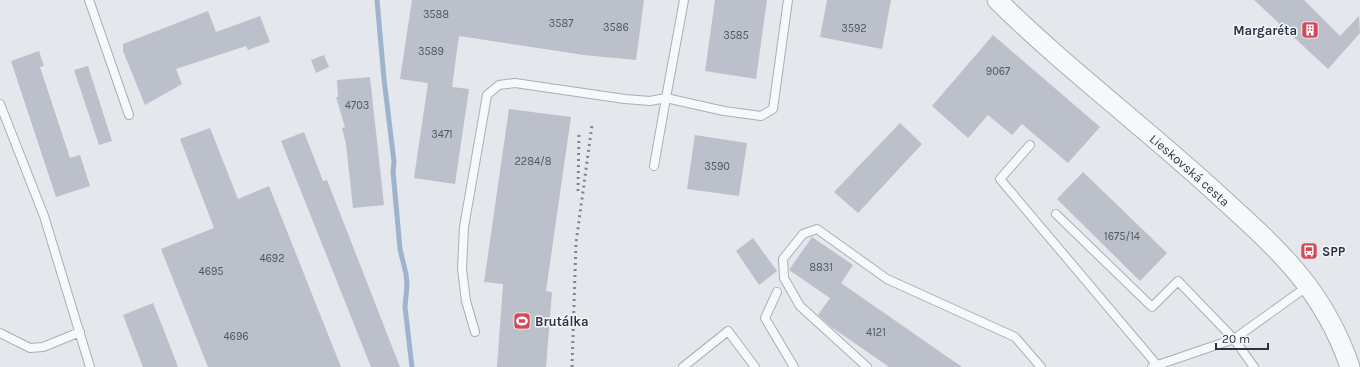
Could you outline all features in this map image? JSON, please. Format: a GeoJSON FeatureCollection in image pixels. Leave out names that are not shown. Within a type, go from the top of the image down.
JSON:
{"type":"FeatureCollection","features":[{"type":"Feature","properties":{"kind":"street","name":"Lieskovská cesta"},"geometry":{"type":"LineString","coordinates":[[997,0],[1054,54],[1180,161],[1246,220],[1287,260],[1308,286],[1334,328],[1351,362]]}},
{"type":"Feature","properties":{"kind":"lane"},"geometry":{"type":"LineString","coordinates":[[89,0],[129,115]]}},
{"type":"Feature","properties":{"kind":"lane"},"geometry":{"type":"LineString","coordinates":[[654,166],[684,0]]}},
{"type":"Feature","properties":{"kind":"lane"},"geometry":{"type":"LineString","coordinates":[[475,332],[466,301],[462,262],[464,227],[487,95],[499,85],[515,83],[625,99],[650,101],[666,98],[724,111],[761,116],[774,109],[788,0]]}},
{"type":"Feature","properties":{"kind":"lane"},"geometry":{"type":"LineString","coordinates":[[1,109],[44,216],[90,367]]}},
{"type":"Feature","properties":{"kind":"lane"},"geometry":{"type":"LineString","coordinates":[[1030,145],[1000,179],[1154,366],[1234,338],[1308,286]]}},
{"type":"Feature","properties":{"kind":"lane"},"geometry":{"type":"LineString","coordinates":[[1056,214],[1152,307],[1178,281],[1234,338],[1254,367]]}},
{"type":"Feature","properties":{"kind":"lane"},"geometry":{"type":"LineString","coordinates":[[867,367],[800,306],[784,278],[783,259],[803,234],[817,229],[887,279],[1015,337],[1041,367]]}},
{"type":"Feature","properties":{"kind":"lane"},"geometry":{"type":"LineString","coordinates":[[777,292],[765,318],[794,367]]}},
{"type":"Feature","properties":{"kind":"lane"},"geometry":{"type":"LineString","coordinates":[[683,367],[728,331],[755,367]]}},
{"type":"Feature","properties":{"kind":"lane"},"geometry":{"type":"LineString","coordinates":[[0,333],[30,348],[43,347],[80,332]]}},
{"type":"Feature","properties":{"kind":"building"},"geometry":{"type":"Polygon","coordinates":[[[412,0],[644,0],[636,60],[584,55],[459,36],[452,87],[469,89],[455,184],[414,178],[428,83],[400,79],[412,0]]]}},
{"type":"Feature","properties":{"kind":"building"},"geometry":{"type":"Polygon","coordinates":[[[715,0],[767,0],[756,79],[705,71],[715,0]]]}},
{"type":"Feature","properties":{"kind":"building"},"geometry":{"type":"Polygon","coordinates":[[[827,0],[891,0],[882,49],[820,37],[827,0]]]}},
{"type":"Feature","properties":{"kind":"building","name":"Margaréta"},"geometry":{"type":"Polygon","coordinates":[[[1254,0],[1304,0],[1340,36],[1359,16],[1360,33],[1328,69],[1254,0]]]}},
{"type":"Feature","properties":{"kind":"building"},"geometry":{"type":"Polygon","coordinates":[[[208,11],[216,32],[260,16],[270,42],[248,50],[246,46],[176,69],[182,84],[145,105],[123,51],[123,44],[208,11]]]}},
{"type":"Feature","properties":{"kind":"building"},"geometry":{"type":"Polygon","coordinates":[[[993,35],[1100,127],[1068,163],[1022,124],[1012,135],[988,115],[968,138],[932,106],[993,35]]]}},
{"type":"Feature","properties":{"kind":"building"},"geometry":{"type":"Polygon","coordinates":[[[39,51],[44,66],[40,67],[70,158],[80,155],[90,186],[56,197],[11,61],[39,51]]]}},
{"type":"Feature","properties":{"kind":"building"},"geometry":{"type":"Polygon","coordinates":[[[324,55],[329,67],[316,73],[311,60],[324,55]]]}},
{"type":"Feature","properties":{"kind":"building"},"geometry":{"type":"Polygon","coordinates":[[[88,66],[112,141],[99,145],[74,70],[88,66]]]}},
{"type":"Feature","properties":{"kind":"building"},"geometry":{"type":"Polygon","coordinates":[[[370,77],[384,205],[353,208],[346,144],[342,128],[345,127],[336,97],[338,97],[337,80],[370,77]]]}},
{"type":"Feature","properties":{"kind":"building"},"geometry":{"type":"Polygon","coordinates":[[[509,109],[571,117],[546,291],[552,292],[546,367],[497,367],[503,284],[484,282],[509,109]]]}},
{"type":"Feature","properties":{"kind":"building"},"geometry":{"type":"Polygon","coordinates":[[[900,123],[922,144],[858,213],[834,192],[900,123]]]}},
{"type":"Feature","properties":{"kind":"building"},"geometry":{"type":"Polygon","coordinates":[[[210,128],[238,199],[269,186],[341,367],[208,367],[161,249],[214,228],[180,139],[210,128]]]}},
{"type":"Feature","properties":{"kind":"building"},"geometry":{"type":"Polygon","coordinates":[[[304,132],[323,181],[327,180],[400,367],[371,367],[281,141],[304,132]]]}},
{"type":"Feature","properties":{"kind":"building"},"geometry":{"type":"Polygon","coordinates":[[[695,135],[747,143],[739,196],[687,189],[695,135]]]}},
{"type":"Feature","properties":{"kind":"building"},"geometry":{"type":"Polygon","coordinates":[[[1083,172],[1167,253],[1140,281],[1057,199],[1083,172]]]}},
{"type":"Feature","properties":{"kind":"building"},"geometry":{"type":"Polygon","coordinates":[[[812,237],[853,265],[841,283],[962,367],[889,367],[830,326],[818,315],[830,298],[789,270],[812,237]]]}},
{"type":"Feature","properties":{"kind":"building"},"geometry":{"type":"Polygon","coordinates":[[[753,238],[777,271],[759,285],[736,251],[753,238]]]}},
{"type":"Feature","properties":{"kind":"building"},"geometry":{"type":"Polygon","coordinates":[[[153,303],[178,367],[143,367],[123,315],[153,303]]]}},
{"type":"Feature","properties":{"kind":"waterway"},"geometry":{"type":"LineString","coordinates":[[377,0],[384,79],[394,162],[393,171],[400,249],[406,274],[407,285],[405,307],[412,367]]}},
{"type":"Feature","properties":{"kind":"railway"},"geometry":{"type":"LineString","coordinates":[[572,367],[576,243],[592,125]]}},
{"type":"Feature","properties":{"kind":"railway"},"geometry":{"type":"LineString","coordinates":[[578,191],[579,131]]}},
{"type":"Feature","properties":{"kind":"place","name":"Margaréta"},"geometry":{"type":"Point","coordinates":[1310,30]}},
{"type":"Feature","properties":{"kind":"place","name":"SPP"},"geometry":{"type":"Point","coordinates":[1309,251]}},
{"type":"Feature","properties":{"kind":"place","name":"Brutálka"},"geometry":{"type":"Point","coordinates":[522,321]}}]}
